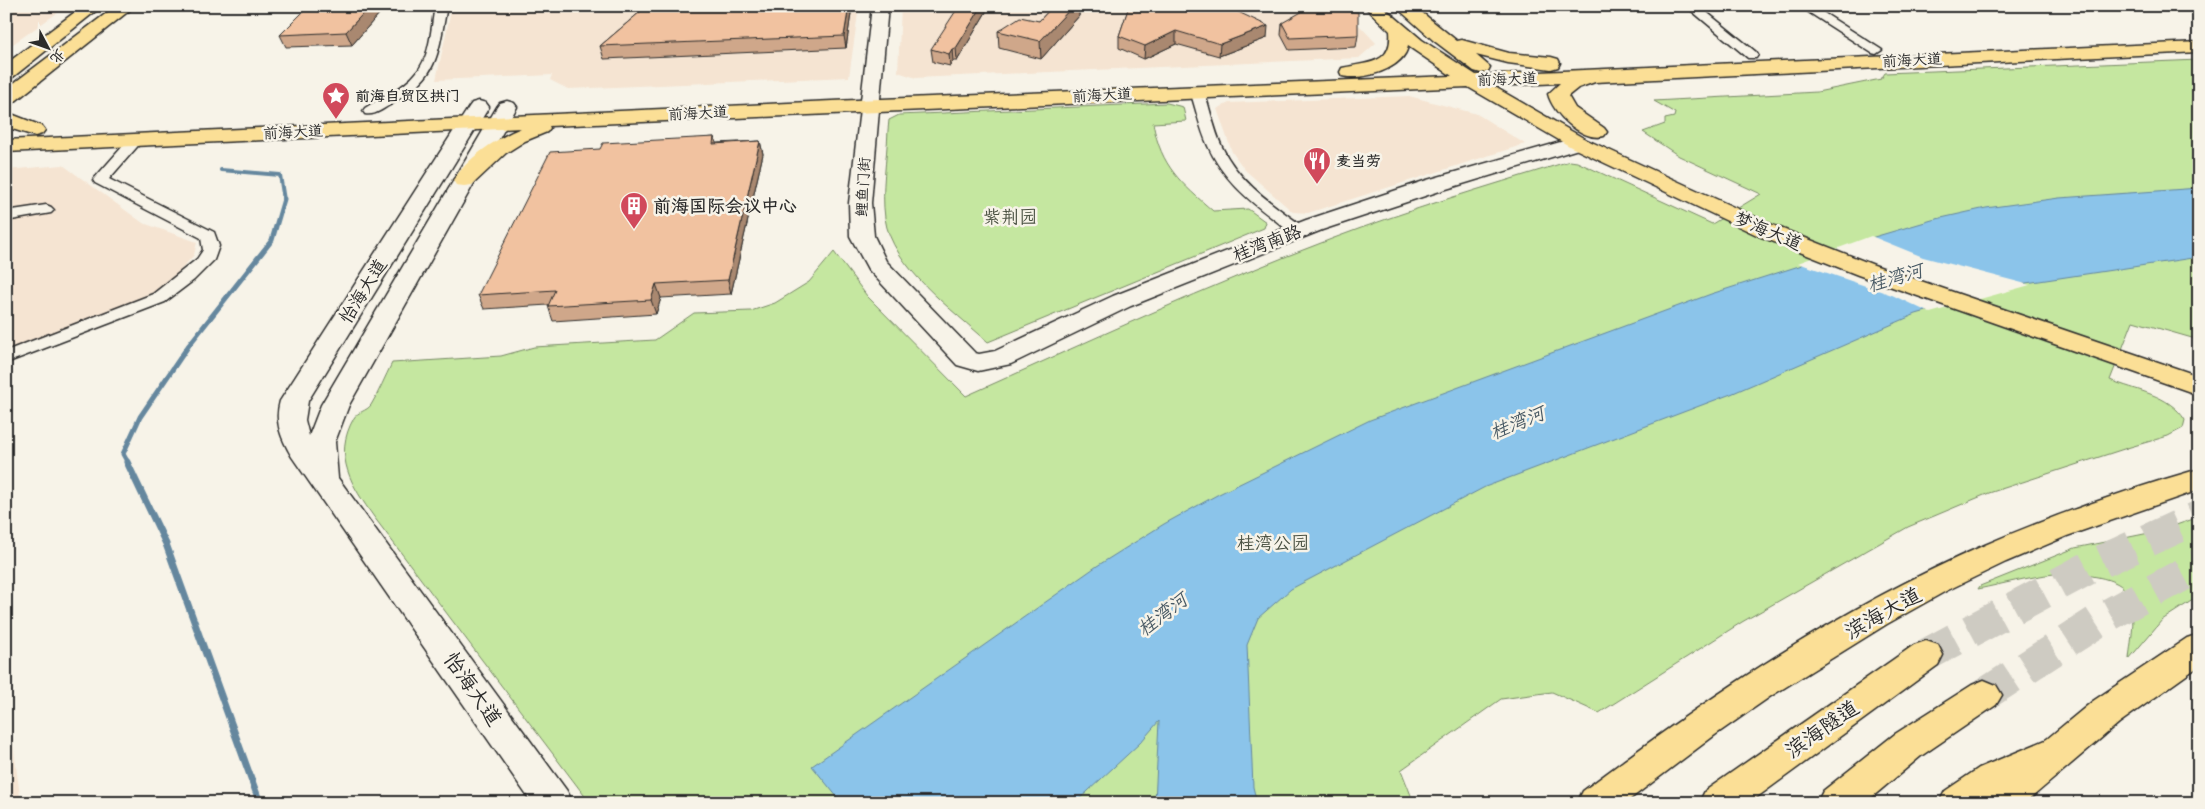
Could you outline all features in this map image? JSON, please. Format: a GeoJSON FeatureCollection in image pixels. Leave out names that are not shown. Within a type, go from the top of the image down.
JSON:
{"type":"FeatureCollection","features":[{"type":"Feature","properties":{"kind":"main road"},"geometry":{"type":"LineString","coordinates":[[6,72],[94,6]]}},
{"type":"Feature","properties":{"kind":"main road"},"geometry":{"type":"LineString","coordinates":[[6,99],[127,6]]}},
{"type":"Feature","properties":{"kind":"main road","name":"梦海大道"},"geometry":{"type":"LineString","coordinates":[[1372,6],[1399,30],[1450,68],[1476,74]]}},
{"type":"Feature","properties":{"kind":"main road","name":"梦海大道"},"geometry":{"type":"LineString","coordinates":[[1404,6],[1439,36],[1476,74],[1547,127],[1587,138]]}},
{"type":"Feature","properties":{"kind":"main road"},"geometry":{"type":"LineString","coordinates":[[1354,79],[1396,56],[1401,45],[1399,30]]}},
{"type":"Feature","properties":{"kind":"main road","name":"前海大道"},"geometry":{"type":"LineString","coordinates":[[6,142],[136,140],[487,115],[1476,74],[1568,64],[2199,35]]}},
{"type":"Feature","properties":{"kind":"main road"},"geometry":{"type":"LineString","coordinates":[[1439,36],[1472,49],[1508,58],[1540,63],[1568,64]]}},
{"type":"Feature","properties":{"kind":"main road","name":"前海大道"},"geometry":{"type":"LineString","coordinates":[[1476,74],[1502,79],[1600,76],[2199,47]]}},
{"type":"Feature","properties":{"kind":"main road","name":"前海大道"},"geometry":{"type":"LineString","coordinates":[[6,142],[35,130],[370,111],[595,118],[870,98],[1197,91],[1354,79],[1450,68]]}},
{"type":"Feature","properties":{"kind":"main road"},"geometry":{"type":"LineString","coordinates":[[1587,138],[1559,102],[1558,94],[1572,84],[1600,76]]}},
{"type":"Feature","properties":{"kind":"main road"},"geometry":{"type":"LineString","coordinates":[[1354,79],[1457,95],[1491,105],[1547,127]]}},
{"type":"Feature","properties":{"kind":"main road","name":"梦海大道"},"geometry":{"type":"LineString","coordinates":[[1502,79],[1587,138],[1700,193],[1760,228],[1866,270],[2161,367],[2199,386]]}},
{"type":"Feature","properties":{"kind":"main road"},"geometry":{"type":"LineString","coordinates":[[6,118],[16,124],[35,130]]}},
{"type":"Feature","properties":{"kind":"main road"},"geometry":{"type":"LineString","coordinates":[[464,180],[489,154],[511,138],[538,128],[595,118]]}},
{"type":"Feature","properties":{"kind":"main road"},"geometry":{"type":"LineString","coordinates":[[2161,367],[2199,398]]}},
{"type":"Feature","properties":{"kind":"main road","name":"梦海大道"},"geometry":{"type":"LineString","coordinates":[[2161,367],[2199,368]]}},
{"type":"Feature","properties":{"kind":"main road","name":"滨海大道"},"geometry":{"type":"LineString","coordinates":[[1596,803],[1708,720],[1799,660],[1869,619],[1953,574],[2055,528],[2191,484]]}},
{"type":"Feature","properties":{"kind":"main road"},"geometry":{"type":"LineString","coordinates":[[1997,803],[2106,712],[2199,648]]}},
{"type":"Feature","properties":{"kind":"main road","name":"滨海隧道"},"geometry":{"type":"LineString","coordinates":[[1718,803],[1926,655]]}},
{"type":"Feature","properties":{"kind":"main road"},"geometry":{"type":"LineString","coordinates":[[1836,803],[1908,745],[1984,695]]}},
{"type":"Feature","properties":{"kind":"main road"},"geometry":{"type":"LineString","coordinates":[[1958,803],[1992,780],[2060,750]]}},
{"type":"Feature","properties":{"kind":"street"},"geometry":{"type":"LineString","coordinates":[[370,111],[408,86],[424,71],[430,57],[441,6]]}},
{"type":"Feature","properties":{"kind":"street","name":"鲤鱼门街"},"geometry":{"type":"LineString","coordinates":[[880,6],[860,204],[862,236],[868,250],[883,272],[966,359]]}},
{"type":"Feature","properties":{"kind":"street"},"geometry":{"type":"LineString","coordinates":[[1692,6],[1752,55]]}},
{"type":"Feature","properties":{"kind":"street"},"geometry":{"type":"LineString","coordinates":[[1805,6],[1876,50]]}},
{"type":"Feature","properties":{"kind":"street"},"geometry":{"type":"LineString","coordinates":[[1197,91],[1213,142],[1219,156],[1229,170],[1253,195],[1299,231]]}},
{"type":"Feature","properties":{"kind":"street","name":"怡海大道"},"geometry":{"type":"LineString","coordinates":[[323,478],[321,442],[335,405],[464,180],[487,115]]}},
{"type":"Feature","properties":{"kind":"street","name":"怡海大道"},"geometry":{"type":"LineString","coordinates":[[487,115],[294,401],[290,412],[290,425],[302,450],[554,803]]}},
{"type":"Feature","properties":{"kind":"street","name":"桂湾南路"},"geometry":{"type":"LineString","coordinates":[[966,359],[986,362],[1002,358],[1122,301],[1299,231],[1435,184],[1587,138]]}},
{"type":"Feature","properties":{"kind":"street"},"geometry":{"type":"LineString","coordinates":[[6,357],[159,298],[180,283],[210,252],[212,242],[208,235],[100,180],[136,140]]}},
{"type":"Feature","properties":{"kind":"street"},"geometry":{"type":"LineString","coordinates":[[6,216],[46,210]]}},
{"type":"Feature","properties":{"kind":"shaded area"},"geometry":{"type":"Polygon","coordinates":[[[6,6],[67,6],[6,49],[6,6]]]}},
{"type":"Feature","properties":{"kind":"shaded area"},"geometry":{"type":"Polygon","coordinates":[[[452,6],[859,6],[849,77],[568,89],[550,80],[552,75],[436,80],[452,6]]]}},
{"type":"Feature","properties":{"kind":"shaded area"},"geometry":{"type":"Polygon","coordinates":[[[901,6],[1341,6],[1376,43],[1359,58],[916,78],[898,72],[901,6]]]}},
{"type":"Feature","properties":{"kind":"shaded area"},"geometry":{"type":"Polygon","coordinates":[[[1409,96],[1477,114],[1525,144],[1308,213],[1293,212],[1245,170],[1232,152],[1217,109],[1229,103],[1409,96]]]}},
{"type":"Feature","properties":{"kind":"shaded area"},"geometry":{"type":"Polygon","coordinates":[[[63,165],[143,223],[197,242],[194,255],[177,274],[151,294],[122,307],[6,350],[6,170],[63,165]]]}},
{"type":"Feature","properties":{"kind":"shaded area"},"geometry":{"type":"Polygon","coordinates":[[[6,691],[21,803],[6,803],[6,691]]]}},
{"type":"Feature","properties":{"kind":"green space","name":"桂湾公园"},"geometry":{"type":"Polygon","coordinates":[[[2199,60],[2199,340],[2133,321],[2110,380],[2151,394],[2170,404],[2185,420],[2183,428],[2168,436],[1989,493],[1908,527],[1742,622],[1599,713],[1552,692],[1501,699],[1401,770],[1414,803],[590,803],[374,517],[352,482],[345,458],[345,445],[354,418],[371,405],[392,363],[501,356],[534,347],[655,340],[694,313],[751,311],[775,303],[809,282],[834,252],[867,296],[966,396],[1148,314],[1287,256],[1418,208],[1570,161],[1577,162],[1712,224],[1761,194],[1679,156],[1643,132],[1665,124],[1665,119],[1674,117],[1675,113],[1654,101],[1817,92],[1881,79],[1885,73],[2199,60]]]}},
{"type":"Feature","properties":{"kind":"green space","name":"紫荆园"},"geometry":{"type":"Polygon","coordinates":[[[1167,103],[1183,107],[1186,121],[1153,123],[1161,151],[1174,173],[1191,192],[1213,211],[1248,209],[1266,222],[1264,228],[988,342],[942,302],[911,270],[890,236],[884,207],[888,130],[889,120],[899,115],[1167,103]]]}},
{"type":"Feature","properties":{"kind":"green space"},"geometry":{"type":"Polygon","coordinates":[[[2199,517],[2199,596],[2162,620],[2129,659],[2133,624],[2132,607],[2126,591],[2113,581],[2093,576],[2054,574],[1978,589],[1980,586],[2075,548],[2159,531],[2199,517]]]}},
{"type":"Feature","properties":{"kind":"water","name":"桂湾河"},"geometry":{"type":"Polygon","coordinates":[[[2199,188],[2199,257],[2026,283],[1916,314],[1731,394],[1485,487],[1291,589],[1258,618],[1247,645],[1253,787],[1257,803],[1155,803],[1159,721],[1140,743],[1075,803],[842,803],[812,766],[1097,566],[1164,524],[1217,495],[1370,420],[1711,294],[1799,266],[1874,237],[1932,220],[1986,208],[2059,198],[2199,188]]]}},
{"type":"Feature","properties":{"kind":"pier"},"geometry":{"type":"Polygon","coordinates":[[[1871,236],[1923,257],[2030,285],[1930,313],[1892,295],[1798,263],[1871,236]]]}},
{"type":"Feature","properties":{"kind":"building"},"geometry":{"type":"Polygon","coordinates":[[[309,6],[370,6],[346,32],[280,35],[309,6]]]}},
{"type":"Feature","properties":{"kind":"building"},"geometry":{"type":"Polygon","coordinates":[[[647,6],[849,6],[844,36],[600,46],[647,6]]]}},
{"type":"Feature","properties":{"kind":"building"},"geometry":{"type":"Polygon","coordinates":[[[959,6],[982,6],[956,48],[952,49],[949,54],[931,49],[959,6]]]}},
{"type":"Feature","properties":{"kind":"building"},"geometry":{"type":"Polygon","coordinates":[[[1053,6],[1073,6],[1040,41],[998,31],[1020,17],[1039,21],[1053,6]]]}},
{"type":"Feature","properties":{"kind":"building"},"geometry":{"type":"Polygon","coordinates":[[[1129,6],[1220,6],[1218,9],[1232,9],[1268,26],[1220,44],[1176,31],[1145,46],[1119,36],[1129,6]]]}},
{"type":"Feature","properties":{"kind":"building"},"geometry":{"type":"Polygon","coordinates":[[[1312,6],[1358,12],[1358,35],[1290,38],[1282,23],[1312,6]]]}},
{"type":"Feature","properties":{"kind":"building","name":"前海国际会议中心"},"geometry":{"type":"Polygon","coordinates":[[[714,137],[713,144],[760,141],[728,280],[656,284],[651,300],[548,306],[555,290],[478,295],[550,152],[600,149],[603,143],[714,137]]]}},
{"type":"Feature","properties":{"kind":"waterway"},"geometry":{"type":"LineString","coordinates":[[221,170],[280,175],[284,199]]}},
{"type":"Feature","properties":{"kind":"waterway"},"geometry":{"type":"LineString","coordinates":[[128,463],[123,454],[140,417],[189,345],[272,240],[284,199]]}},
{"type":"Feature","properties":{"kind":"waterway"},"geometry":{"type":"LineString","coordinates":[[127,462],[166,544],[260,803]]}},
{"type":"Feature","properties":{"kind":"tunnel"},"geometry":{"type":"LineString","coordinates":[[1926,655],[2094,565],[2199,517]]}},
{"type":"Feature","properties":{"kind":"tunnel"},"geometry":{"type":"LineString","coordinates":[[1984,695],[2101,619],[2199,566]]}},
{"type":"Feature","properties":{"kind":"place","name":"前海自贸区拱门"},"geometry":{"type":"Point","coordinates":[336,120]}},
{"type":"Feature","properties":{"kind":"place","name":"麦当劳"},"geometry":{"type":"Point","coordinates":[1317,185]}},
{"type":"Feature","properties":{"kind":"place","name":"前海国际会议中心"},"geometry":{"type":"Point","coordinates":[634,230]}}]}
